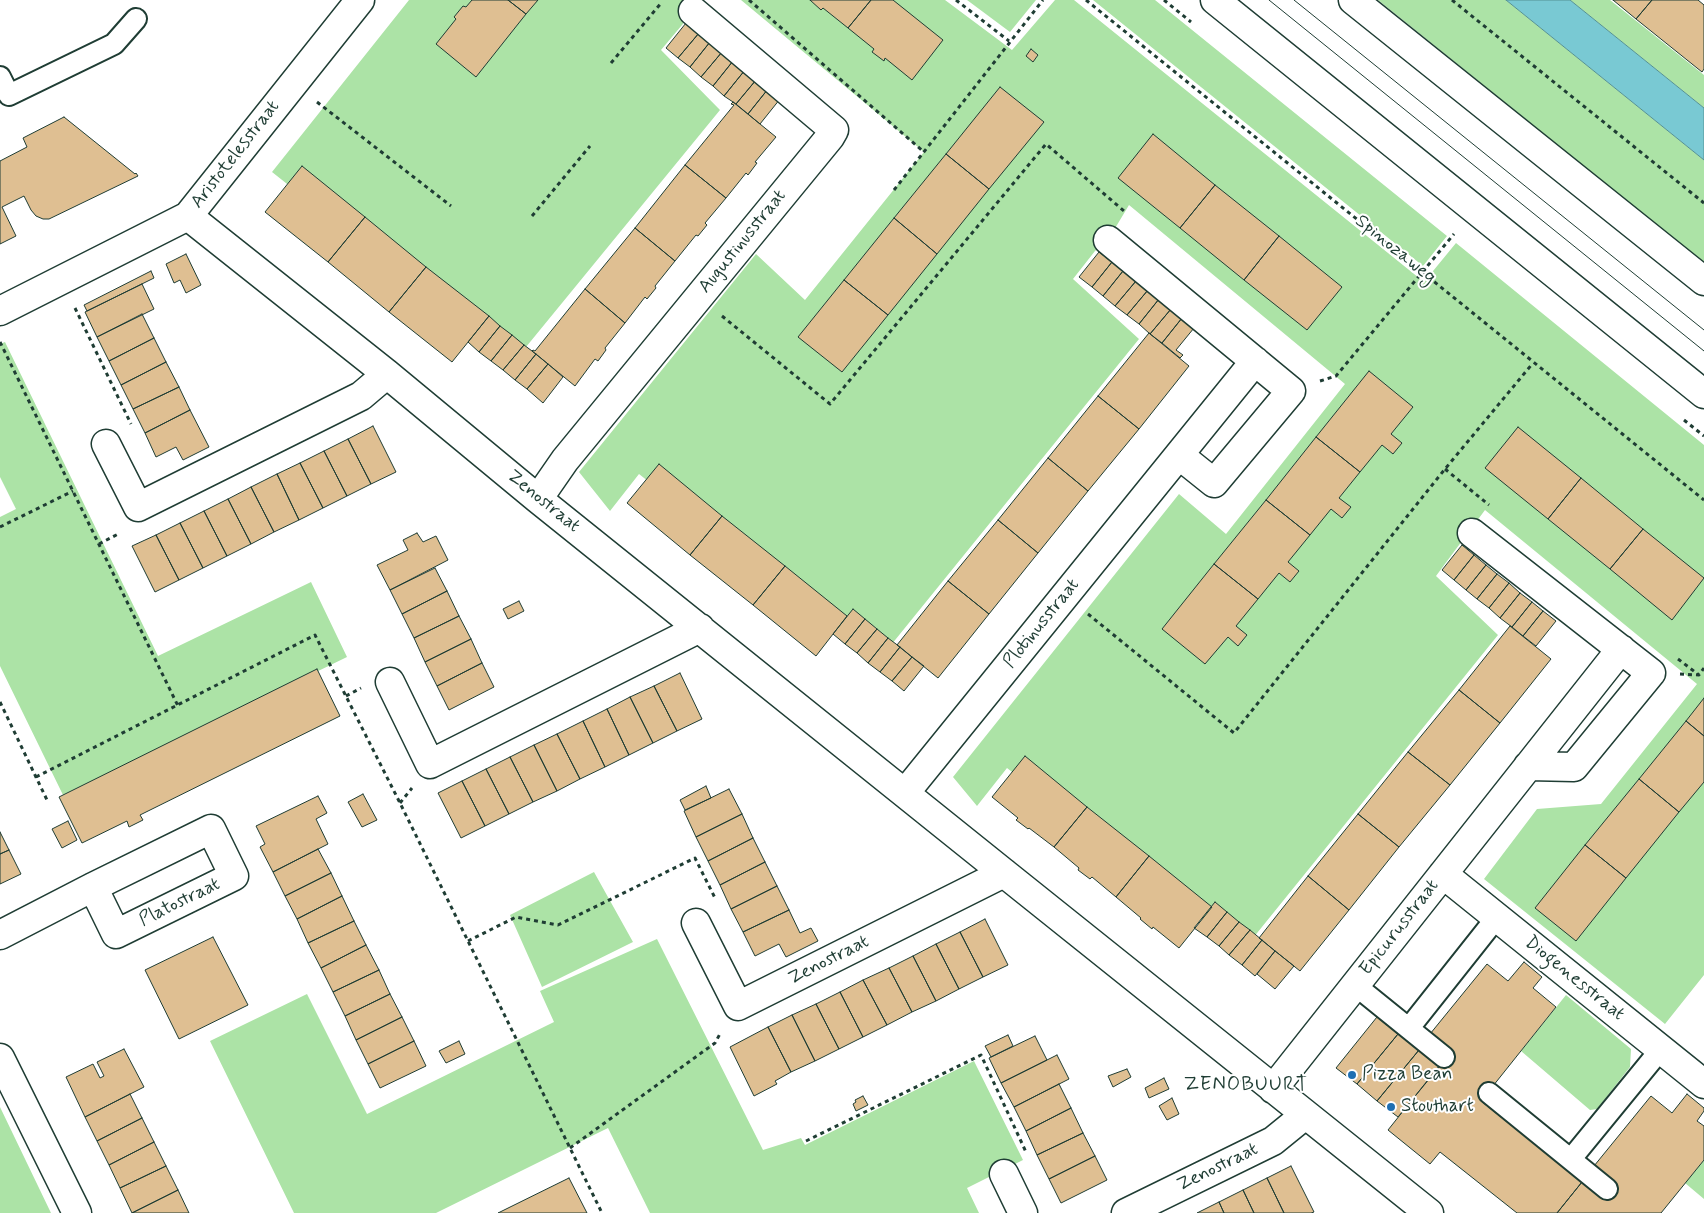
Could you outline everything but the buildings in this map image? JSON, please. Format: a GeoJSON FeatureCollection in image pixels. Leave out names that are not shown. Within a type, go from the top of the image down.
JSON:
{"type":"FeatureCollection","features":[{"type":"Feature","properties":{"kind":"street","name":"Aristotelesstraat"},"geometry":{"type":"LineString","coordinates":[[0,311],[188,216],[360,0]]}},
{"type":"Feature","properties":{"kind":"street"},"geometry":{"type":"LineString","coordinates":[[1215,0],[1704,394]]}},
{"type":"Feature","properties":{"kind":"street"},"geometry":{"type":"LineString","coordinates":[[1353,0],[1704,282]]}},
{"type":"Feature","properties":{"kind":"street","name":"Augustinusstraat"},"geometry":{"type":"LineString","coordinates":[[538,499],[566,460],[834,130],[693,11]]}},
{"type":"Feature","properties":{"kind":"street","name":"Zenostraat"},"geometry":{"type":"LineString","coordinates":[[188,216],[1429,1213]]}},
{"type":"Feature","properties":{"kind":"street"},"geometry":{"type":"LineString","coordinates":[[1108,240],[1291,391],[1214,483],[1179,455]]}},
{"type":"Feature","properties":{"kind":"street","name":"Plotinusstraat"},"geometry":{"type":"LineString","coordinates":[[905,793],[1255,361]]}},
{"type":"Feature","properties":{"kind":"street"},"geometry":{"type":"LineString","coordinates":[[106,444],[138,508],[361,396],[387,374]]}},
{"type":"Feature","properties":{"kind":"street"},"geometry":{"type":"LineString","coordinates":[[1472,533],[1651,672],[1574,767],[1528,766]]}},
{"type":"Feature","properties":{"kind":"street"},"geometry":{"type":"LineString","coordinates":[[390,682],[430,764],[700,628]]}},
{"type":"Feature","properties":{"kind":"street","name":"Epicurusstraat"},"geometry":{"type":"LineString","coordinates":[[1273,1089],[1621,649]]}},
{"type":"Feature","properties":{"kind":"street","name":"Platostraat"},"geometry":{"type":"LineString","coordinates":[[0,935],[93,887],[211,830],[234,876],[116,934],[93,887]]}},
{"type":"Feature","properties":{"kind":"street","name":"Zenostraat"},"geometry":{"type":"LineString","coordinates":[[738,1006],[1004,873]]}},
{"type":"Feature","properties":{"kind":"street","name":"Diogenesstraat"},"geometry":{"type":"LineString","coordinates":[[1443,874],[1704,1084]]}},
{"type":"Feature","properties":{"kind":"street"},"geometry":{"type":"LineString","coordinates":[[696,923],[738,1006]]}},
{"type":"Feature","properties":{"kind":"street"},"geometry":{"type":"LineString","coordinates":[[0,1058],[77,1213]]}},
{"type":"Feature","properties":{"kind":"street","name":"Zenostraat"},"geometry":{"type":"LineString","coordinates":[[1126,1213],[1273,1140],[1305,1115]]}},
{"type":"Feature","properties":{"kind":"street"},"geometry":{"type":"LineString","coordinates":[[1004,1174],[1023,1213]]}},
{"type":"Feature","properties":{"kind":"lane"},"geometry":{"type":"LineString","coordinates":[[0,76],[9,95],[114,44],[136,19]]}},
{"type":"Feature","properties":{"kind":"lane"},"geometry":{"type":"LineString","coordinates":[[1409,1028],[1497,918]]}},
{"type":"Feature","properties":{"kind":"lane"},"geometry":{"type":"LineString","coordinates":[[1355,985],[1444,1057]]}},
{"type":"Feature","properties":{"kind":"lane"},"geometry":{"type":"LineString","coordinates":[[1571,1159],[1661,1049]]}},
{"type":"Feature","properties":{"kind":"lane"},"geometry":{"type":"LineString","coordinates":[[1489,1093],[1607,1189]]}},
{"type":"Feature","properties":{"kind":"path"},"geometry":{"type":"LineString","coordinates":[[611,63],[664,0]]}},
{"type":"Feature","properties":{"kind":"path"},"geometry":{"type":"LineString","coordinates":[[749,0],[924,152]]}},
{"type":"Feature","properties":{"kind":"path"},"geometry":{"type":"LineString","coordinates":[[956,0],[1009,41]]}},
{"type":"Feature","properties":{"kind":"path"},"geometry":{"type":"LineString","coordinates":[[894,190],[1043,0]]}},
{"type":"Feature","properties":{"kind":"path","name":"Spinozaweg"},"geometry":{"type":"LineString","coordinates":[[1086,0],[1704,500]]}},
{"type":"Feature","properties":{"kind":"path"},"geometry":{"type":"LineString","coordinates":[[1452,0],[1704,203]]}},
{"type":"Feature","properties":{"kind":"path"},"geometry":{"type":"LineString","coordinates":[[293,84],[451,206]]}},
{"type":"Feature","properties":{"kind":"path"},"geometry":{"type":"LineString","coordinates":[[699,297],[830,404],[1046,144],[1124,211],[1108,240]]}},
{"type":"Feature","properties":{"kind":"path"},"geometry":{"type":"LineString","coordinates":[[532,216],[590,146]]}},
{"type":"Feature","properties":{"kind":"path"},"geometry":{"type":"LineString","coordinates":[[1291,391],[1336,376],[1454,234]]}},
{"type":"Feature","properties":{"kind":"path"},"geometry":{"type":"LineString","coordinates":[[61,280],[134,430],[106,444]]}},
{"type":"Feature","properties":{"kind":"path"},"geometry":{"type":"LineString","coordinates":[[0,342],[178,706]]}},
{"type":"Feature","properties":{"kind":"path"},"geometry":{"type":"LineString","coordinates":[[1065,595],[1234,733],[1445,469],[1533,363]]}},
{"type":"Feature","properties":{"kind":"path"},"geometry":{"type":"LineString","coordinates":[[0,527],[73,491]]}},
{"type":"Feature","properties":{"kind":"path"},"geometry":{"type":"LineString","coordinates":[[36,776],[178,706],[315,635],[602,1213]]}},
{"type":"Feature","properties":{"kind":"path"},"geometry":{"type":"LineString","coordinates":[[0,702],[47,800]]}},
{"type":"Feature","properties":{"kind":"path"},"geometry":{"type":"LineString","coordinates":[[468,941],[516,917],[558,925],[695,858],[717,902]]}},
{"type":"Feature","properties":{"kind":"path"},"geometry":{"type":"LineString","coordinates":[[570,1148],[715,1042],[738,1006]]}},
{"type":"Feature","properties":{"kind":"path"},"geometry":{"type":"LineString","coordinates":[[806,1141],[980,1055],[1030,1159],[1004,1174]]}},
{"type":"Feature","properties":{"kind":"green space"},"geometry":{"type":"Polygon","coordinates":[[[409,0],[703,0],[661,50],[720,110],[517,358],[471,330],[272,172],[409,0]]]}},
{"type":"Feature","properties":{"kind":"green space"},"geometry":{"type":"Polygon","coordinates":[[[741,0],[945,0],[1012,50],[1055,0],[1074,0],[1424,282],[1456,243],[1704,445],[1704,975],[1665,1024],[1484,879],[1537,809],[1601,804],[1697,684],[1485,510],[1436,576],[1498,635],[1249,943],[1198,919],[1007,768],[977,806],[953,777],[1179,494],[1226,534],[1345,384],[1129,205],[1108,240],[1095,251],[1073,279],[1139,339],[887,650],[846,617],[835,630],[639,474],[610,511],[579,472],[756,254],[805,300],[924,152],[741,0]]]}},
{"type":"Feature","properties":{"kind":"green space"},"geometry":{"type":"Polygon","coordinates":[[[967,0],[1036,0],[1010,32],[967,0]]]}},
{"type":"Feature","properties":{"kind":"green space"},"geometry":{"type":"Polygon","coordinates":[[[1093,0],[1155,0],[1447,236],[1423,266],[1093,0]]]}},
{"type":"Feature","properties":{"kind":"green space"},"geometry":{"type":"Polygon","coordinates":[[[1378,0],[1506,0],[1704,160],[1704,263],[1378,0]]]}},
{"type":"Feature","properties":{"kind":"green space"},"geometry":{"type":"Polygon","coordinates":[[[1570,0],[1610,0],[1704,75],[1704,108],[1570,0]]]}},
{"type":"Feature","properties":{"kind":"green space"},"geometry":{"type":"Polygon","coordinates":[[[5,342],[158,656],[311,582],[347,657],[63,795],[0,666],[0,517],[16,509],[0,477],[0,344],[5,342]]]}},
{"type":"Feature","properties":{"kind":"green space"},"geometry":{"type":"Polygon","coordinates":[[[594,872],[633,942],[542,987],[510,915],[594,872]]]}},
{"type":"Feature","properties":{"kind":"green space"},"geometry":{"type":"Polygon","coordinates":[[[657,939],[763,1150],[801,1138],[805,1145],[974,1061],[1023,1160],[967,1188],[979,1213],[650,1213],[608,1128],[436,1213],[294,1213],[210,1041],[307,994],[367,1114],[554,1022],[540,991],[657,939]]]}},
{"type":"Feature","properties":{"kind":"green space"},"geometry":{"type":"Polygon","coordinates":[[[1566,995],[1631,1049],[1630,1067],[1597,1109],[1590,1110],[1521,1051],[1566,995]]]}},
{"type":"Feature","properties":{"kind":"green space"},"geometry":{"type":"Polygon","coordinates":[[[0,1107],[51,1213],[0,1213],[0,1107]]]}},
{"type":"Feature","properties":{"kind":"green space"},"geometry":{"type":"Polygon","coordinates":[[[1704,1160],[1704,1199],[1685,1183],[1704,1160]]]}},
{"type":"Feature","properties":{"kind":"water"},"geometry":{"type":"Polygon","coordinates":[[[1506,0],[1570,0],[1704,108],[1704,160],[1506,0]]]}},
{"type":"Feature","properties":{"kind":"tram line"},"geometry":{"type":"LineString","coordinates":[[1269,0],[1704,351]]}},
{"type":"Feature","properties":{"kind":"tram line"},"geometry":{"type":"LineString","coordinates":[[1294,0],[1704,330]]}},
{"type":"Feature","properties":{"kind":"place","name":"Pizza Bean"},"geometry":{"type":"Point","coordinates":[1352,1075]}},
{"type":"Feature","properties":{"kind":"place","name":"Stouthart"},"geometry":{"type":"Point","coordinates":[1391,1107]}},
{"type":"Feature","properties":{"kind":"district","name":"ZENOBUURT"},"geometry":{"type":"Point","coordinates":[1246,1086]}}]}
